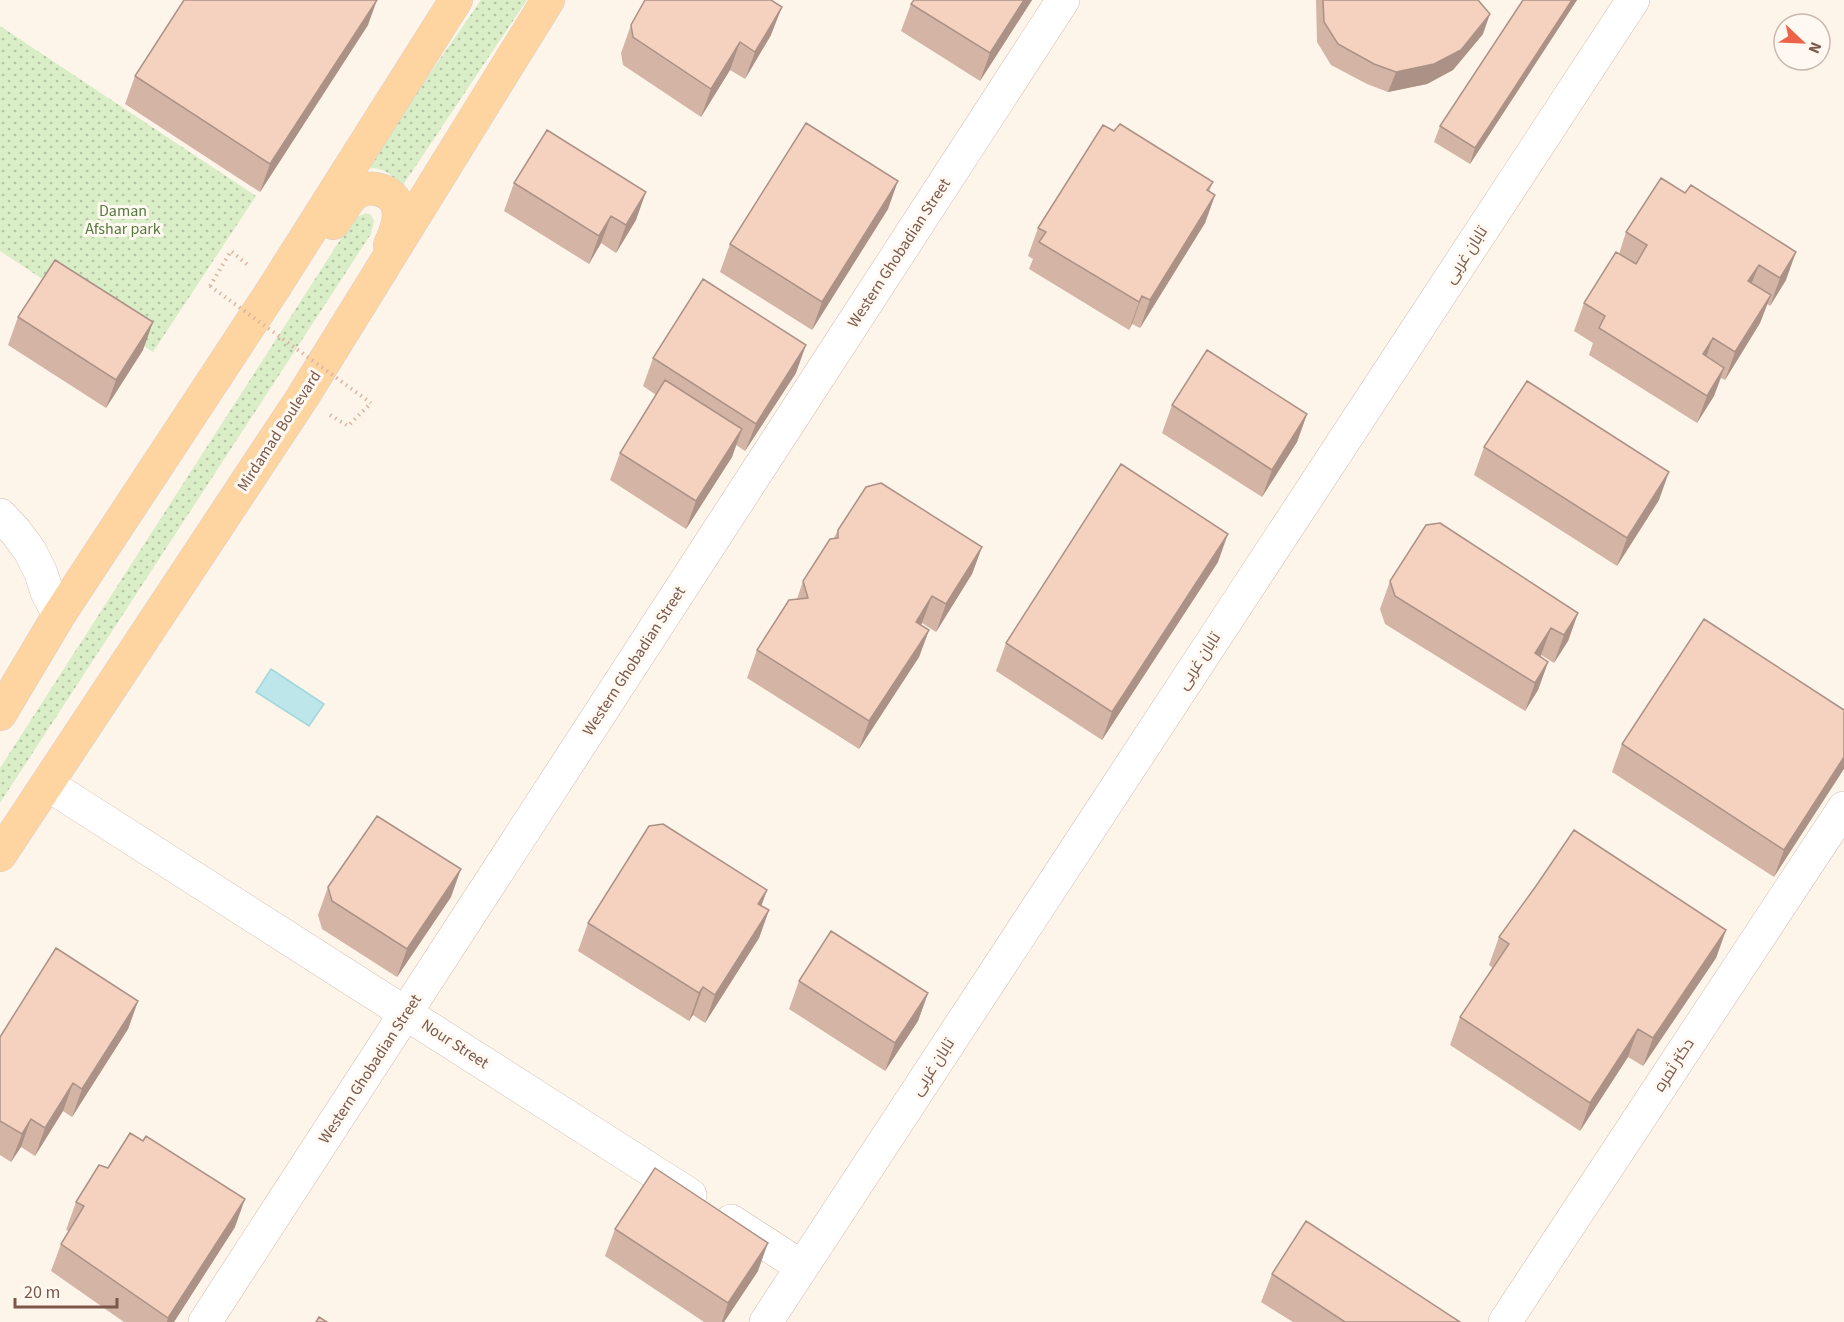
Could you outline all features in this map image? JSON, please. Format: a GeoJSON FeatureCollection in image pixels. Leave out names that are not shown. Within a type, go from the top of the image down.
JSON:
{"type":"FeatureCollection","features":[{"type":"Feature","properties":{"kind":"main road"},"geometry":{"type":"LineString","coordinates":[[0,714],[59,615],[274,288],[456,0]]}},
{"type":"Feature","properties":{"kind":"main road","name":"Mirdamad Boulevard"},"geometry":{"type":"LineString","coordinates":[[0,855],[302,398],[548,0]]}},
{"type":"Feature","properties":{"kind":"main road"},"geometry":{"type":"LineString","coordinates":[[274,288],[309,253],[356,193],[373,188],[389,195],[397,203],[399,210],[398,224],[393,239],[376,277]]}},
{"type":"Feature","properties":{"kind":"street","name":"Western Ghobadian Street"},"geometry":{"type":"LineString","coordinates":[[205,1322],[1063,0]]}},
{"type":"Feature","properties":{"kind":"street","name":"تابان غربی"},"geometry":{"type":"LineString","coordinates":[[765,1322],[1633,0]]}},
{"type":"Feature","properties":{"kind":"street"},"geometry":{"type":"LineString","coordinates":[[0,515],[16,531],[30,551],[41,573],[46,592],[59,615]]}},
{"type":"Feature","properties":{"kind":"street","name":"Nour Street"},"geometry":{"type":"LineString","coordinates":[[47,784],[802,1267]]}},
{"type":"Feature","properties":{"kind":"street","name":"دکتر ثمره"},"geometry":{"type":"LineString","coordinates":[[1505,1322],[1844,808]]}},
{"type":"Feature","properties":{"kind":"path"},"geometry":{"type":"LineString","coordinates":[[231,250],[210,286],[371,403],[348,426]]}},
{"type":"Feature","properties":{"kind":"green space"},"geometry":{"type":"Polygon","coordinates":[[[481,0],[527,0],[401,188],[386,172],[376,168],[364,168],[481,0]]]}},
{"type":"Feature","properties":{"kind":"green space","name":"Daman Afshar park"},"geometry":{"type":"Polygon","coordinates":[[[0,26],[256,196],[153,352],[0,251],[0,26]]]}},
{"type":"Feature","properties":{"kind":"green space"},"geometry":{"type":"Polygon","coordinates":[[[366,213],[371,215],[374,221],[371,234],[0,803],[0,768],[351,223],[356,217],[366,213]]]}},
{"type":"Feature","properties":{"kind":"water"},"geometry":{"type":"Polygon","coordinates":[[[271,669],[324,704],[309,726],[256,692],[271,669]]]}},
{"type":"Feature","properties":{"kind":"building"},"geometry":{"type":"Polygon","coordinates":[[[184,0],[377,0],[270,164],[135,76],[184,0]]]}},
{"type":"Feature","properties":{"kind":"building"},"geometry":{"type":"Polygon","coordinates":[[[645,0],[771,0],[782,7],[755,52],[740,42],[711,89],[633,37],[631,25],[645,0]]]}},
{"type":"Feature","properties":{"kind":"building"},"geometry":{"type":"Polygon","coordinates":[[[914,0],[1024,0],[990,53],[911,4],[914,0]]]}},
{"type":"Feature","properties":{"kind":"building"},"geometry":{"type":"Polygon","coordinates":[[[1323,0],[1478,0],[1490,14],[1461,50],[1434,64],[1396,72],[1374,64],[1338,44],[1324,22],[1323,0]]]}},
{"type":"Feature","properties":{"kind":"building"},"geometry":{"type":"Polygon","coordinates":[[[1523,0],[1572,0],[1475,148],[1440,126],[1523,0]]]}},
{"type":"Feature","properties":{"kind":"building"},"geometry":{"type":"Polygon","coordinates":[[[806,123],[898,181],[822,302],[730,244],[806,123]]]}},
{"type":"Feature","properties":{"kind":"building"},"geometry":{"type":"Polygon","coordinates":[[[1120,124],[1213,182],[1207,190],[1215,195],[1150,300],[1142,296],[1139,302],[1039,242],[1046,232],[1038,228],[1103,125],[1114,131],[1120,124]]]}},
{"type":"Feature","properties":{"kind":"building"},"geometry":{"type":"Polygon","coordinates":[[[547,130],[646,192],[626,225],[611,216],[599,236],[514,183],[547,130]]]}},
{"type":"Feature","properties":{"kind":"building"},"geometry":{"type":"Polygon","coordinates":[[[1661,178],[1685,193],[1691,185],[1796,252],[1780,278],[1759,265],[1748,281],[1771,295],[1735,352],[1713,338],[1703,354],[1724,368],[1707,396],[1599,328],[1605,316],[1584,303],[1616,252],[1636,264],[1647,245],[1626,232],[1661,178]]]}},
{"type":"Feature","properties":{"kind":"building"},"geometry":{"type":"Polygon","coordinates":[[[55,260],[153,322],[116,380],[18,317],[55,260]]]}},
{"type":"Feature","properties":{"kind":"building"},"geometry":{"type":"Polygon","coordinates":[[[703,279],[806,345],[756,424],[653,358],[703,279]]]}},
{"type":"Feature","properties":{"kind":"building"},"geometry":{"type":"Polygon","coordinates":[[[1207,350],[1307,414],[1272,470],[1172,405],[1207,350]]]}},
{"type":"Feature","properties":{"kind":"building"},"geometry":{"type":"Polygon","coordinates":[[[665,380],[742,429],[696,501],[620,453],[665,380]]]}},
{"type":"Feature","properties":{"kind":"building"},"geometry":{"type":"Polygon","coordinates":[[[1527,381],[1669,472],[1627,538],[1484,447],[1527,381]]]}},
{"type":"Feature","properties":{"kind":"building"},"geometry":{"type":"Polygon","coordinates":[[[1121,464],[1228,534],[1112,712],[1006,643],[1121,464]]]}},
{"type":"Feature","properties":{"kind":"building"},"geometry":{"type":"Polygon","coordinates":[[[881,483],[982,547],[946,604],[932,596],[916,622],[929,630],[869,721],[757,650],[789,600],[808,598],[803,581],[830,539],[838,538],[838,530],[866,487],[881,483]]]}},
{"type":"Feature","properties":{"kind":"building"},"geometry":{"type":"Polygon","coordinates":[[[1440,523],[1578,613],[1564,635],[1551,628],[1535,653],[1548,662],[1535,683],[1395,596],[1390,581],[1426,525],[1440,523]]]}},
{"type":"Feature","properties":{"kind":"building"},"geometry":{"type":"Polygon","coordinates":[[[1704,619],[1844,710],[1844,757],[1784,850],[1622,744],[1704,619]]]}},
{"type":"Feature","properties":{"kind":"building"},"geometry":{"type":"Polygon","coordinates":[[[377,816],[461,869],[407,949],[332,901],[328,887],[377,816]]]}},
{"type":"Feature","properties":{"kind":"building"},"geometry":{"type":"Polygon","coordinates":[[[663,824],[767,890],[758,904],[769,910],[715,995],[703,987],[699,993],[588,923],[649,826],[663,824]]]}},
{"type":"Feature","properties":{"kind":"building"},"geometry":{"type":"Polygon","coordinates":[[[1574,830],[1726,930],[1653,1038],[1638,1029],[1590,1103],[1460,1017],[1509,944],[1499,937],[1574,830]]]}},
{"type":"Feature","properties":{"kind":"building"},"geometry":{"type":"Polygon","coordinates":[[[831,931],[928,993],[895,1043],[799,981],[831,931]]]}},
{"type":"Feature","properties":{"kind":"building"},"geometry":{"type":"Polygon","coordinates":[[[56,948],[138,1001],[82,1089],[73,1083],[45,1128],[31,1119],[22,1134],[0,1121],[0,1037],[56,948]]]}},
{"type":"Feature","properties":{"kind":"building"},"geometry":{"type":"Polygon","coordinates":[[[130,1133],[143,1141],[146,1136],[245,1199],[168,1318],[61,1244],[84,1206],[76,1202],[99,1165],[108,1168],[130,1133]]]}},
{"type":"Feature","properties":{"kind":"building"},"geometry":{"type":"Polygon","coordinates":[[[655,1168],[768,1243],[728,1303],[615,1229],[655,1168]]]}},
{"type":"Feature","properties":{"kind":"building"},"geometry":{"type":"Polygon","coordinates":[[[1306,1221],[1460,1322],[1345,1322],[1272,1274],[1306,1221]]]}},
{"type":"Feature","properties":{"kind":"building"},"geometry":{"type":"Polygon","coordinates":[[[319,1317],[327,1322],[316,1322],[319,1317]]]}}]}
